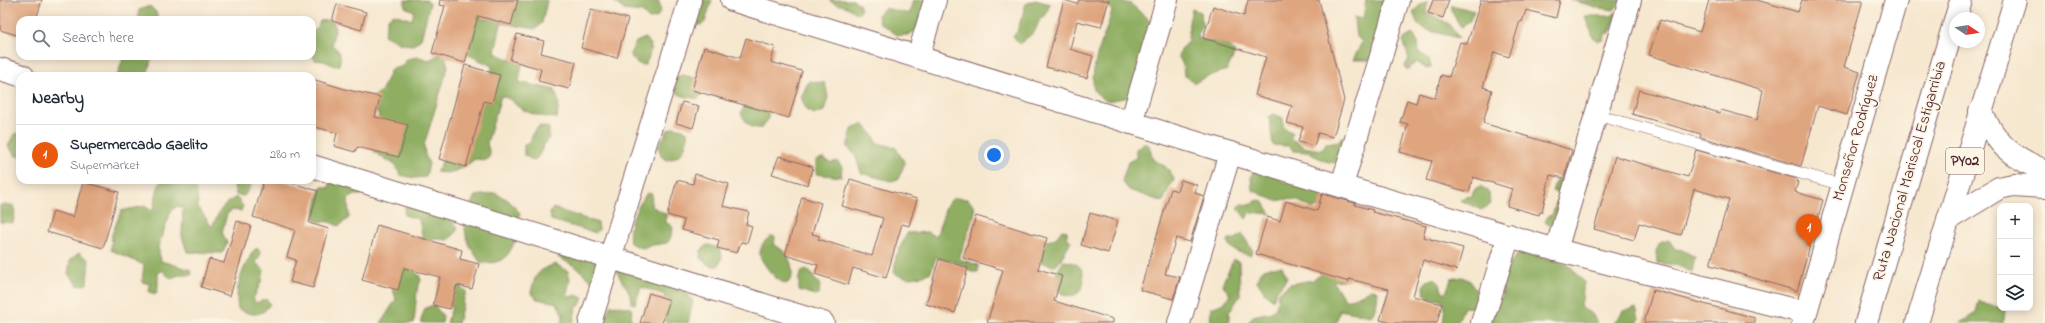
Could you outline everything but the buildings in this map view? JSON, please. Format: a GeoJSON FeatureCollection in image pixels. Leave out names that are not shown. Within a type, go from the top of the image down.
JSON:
{"type":"FeatureCollection","features":[{"type":"Feature","properties":{"kind":"main road"},"geometry":{"type":"LineString","coordinates":[[590,323],[608,258],[690,0]]}},
{"type":"Feature","properties":{"kind":"main road"},"geometry":{"type":"LineString","coordinates":[[732,0],[1131,123],[1556,250],[1804,318]]}},
{"type":"Feature","properties":{"kind":"main road"},"geometry":{"type":"LineString","coordinates":[[918,57],[936,0]]}},
{"type":"Feature","properties":{"kind":"main road"},"geometry":{"type":"LineString","coordinates":[[1131,123],[1167,0]]}},
{"type":"Feature","properties":{"kind":"main road"},"geometry":{"type":"LineString","coordinates":[[1342,185],[1398,0]]}},
{"type":"Feature","properties":{"kind":"main road"},"geometry":{"type":"LineString","coordinates":[[1556,250],[1630,0]]}},
{"type":"Feature","properties":{"kind":"main road","name":"Monseñor Rodríguez"},"geometry":{"type":"LineString","coordinates":[[1804,318],[1896,0]]}},
{"type":"Feature","properties":{"kind":"main road","name":"Ruta Nacional Mariscal Estigarribia"},"geometry":{"type":"LineString","coordinates":[[1957,12],[1961,0]]}},
{"type":"Feature","properties":{"kind":"main road","name":"PY02"},"geometry":{"type":"LineString","coordinates":[[1917,323],[1980,110],[2015,0]]}},
{"type":"Feature","properties":{"kind":"main road","name":"Ruta Nacional Mariscal Estigarribia"},"geometry":{"type":"LineString","coordinates":[[1866,323],[1949,39]]}},
{"type":"Feature","properties":{"kind":"main road"},"geometry":{"type":"LineString","coordinates":[[0,69],[16,74]]}},
{"type":"Feature","properties":{"kind":"main road"},"geometry":{"type":"LineString","coordinates":[[1980,110],[1995,137],[2013,155],[2018,159],[2045,171]]}},
{"type":"Feature","properties":{"kind":"main road"},"geometry":{"type":"LineString","coordinates":[[1179,323],[1230,153]]}},
{"type":"Feature","properties":{"kind":"main road"},"geometry":{"type":"LineString","coordinates":[[316,167],[823,323]]}},
{"type":"Feature","properties":{"kind":"main road"},"geometry":{"type":"LineString","coordinates":[[1948,219],[1999,188],[2013,185],[2045,187]]}},
{"type":"Feature","properties":{"kind":"main road"},"geometry":{"type":"LineString","coordinates":[[1482,323],[1509,235]]}},
{"type":"Feature","properties":{"kind":"lane"},"geometry":{"type":"LineString","coordinates":[[1597,115],[1842,185]]}},
{"type":"Feature","properties":{"kind":"green space"},"geometry":{"type":"Polygon","coordinates":[[[405,0],[426,0],[430,3],[421,39],[413,45],[401,44],[384,35],[388,18],[394,14],[412,20],[414,11],[405,7],[405,0]]]}},
{"type":"Feature","properties":{"kind":"green space"},"geometry":{"type":"Polygon","coordinates":[[[507,0],[547,0],[542,23],[536,29],[501,23],[495,53],[522,65],[519,82],[555,90],[559,103],[557,118],[533,114],[501,96],[487,143],[490,155],[487,160],[475,159],[466,166],[452,172],[436,172],[490,84],[492,66],[460,51],[479,13],[482,19],[492,19],[507,0]]]}},
{"type":"Feature","properties":{"kind":"green space"},"geometry":{"type":"Polygon","coordinates":[[[658,0],[661,7],[660,11],[656,18],[649,19],[642,12],[624,10],[613,1],[658,0]]]}},
{"type":"Feature","properties":{"kind":"green space"},"geometry":{"type":"Polygon","coordinates":[[[691,0],[712,0],[705,22],[701,25],[691,24],[691,0]]]}},
{"type":"Feature","properties":{"kind":"green space"},"geometry":{"type":"Polygon","coordinates":[[[829,0],[853,0],[859,4],[861,11],[858,14],[849,8],[829,0]]]}},
{"type":"Feature","properties":{"kind":"green space"},"geometry":{"type":"Polygon","coordinates":[[[913,0],[932,0],[920,28],[908,35],[897,35],[879,22],[878,14],[885,8],[909,14],[913,0]]]}},
{"type":"Feature","properties":{"kind":"green space"},"geometry":{"type":"Polygon","coordinates":[[[1035,0],[1050,4],[1045,16],[1040,19],[1035,31],[1020,44],[1013,36],[1017,32],[1026,4],[1035,0]]]}},
{"type":"Feature","properties":{"kind":"green space"},"geometry":{"type":"Polygon","coordinates":[[[1103,0],[1124,0],[1124,2],[1131,4],[1151,22],[1143,95],[1106,101],[1094,91],[1093,81],[1096,60],[1112,10],[1103,3],[1103,0]]]}},
{"type":"Feature","properties":{"kind":"green space"},"geometry":{"type":"Polygon","coordinates":[[[1366,0],[1384,0],[1380,10],[1388,14],[1369,60],[1353,60],[1362,42],[1356,36],[1354,18],[1363,18],[1366,0]]]}},
{"type":"Feature","properties":{"kind":"green space"},"geometry":{"type":"Polygon","coordinates":[[[1571,0],[1621,0],[1614,10],[1599,8],[1571,0]]]}},
{"type":"Feature","properties":{"kind":"green space"},"geometry":{"type":"Polygon","coordinates":[[[1428,1],[1426,13],[1448,23],[1459,38],[1430,31],[1418,25],[1413,12],[1419,6],[1428,1]]]}},
{"type":"Feature","properties":{"kind":"green space"},"geometry":{"type":"Polygon","coordinates":[[[1452,5],[1474,11],[1468,23],[1461,27],[1451,11],[1452,5]]]}},
{"type":"Feature","properties":{"kind":"green space"},"geometry":{"type":"Polygon","coordinates":[[[150,6],[156,12],[157,16],[138,16],[139,10],[150,6]]]}},
{"type":"Feature","properties":{"kind":"green space"},"geometry":{"type":"Polygon","coordinates":[[[1192,9],[1201,12],[1202,26],[1197,35],[1201,39],[1212,42],[1216,39],[1226,42],[1235,53],[1227,70],[1205,77],[1195,83],[1184,75],[1183,65],[1178,55],[1188,40],[1189,22],[1192,9]]]}},
{"type":"Feature","properties":{"kind":"green space"},"geometry":{"type":"Polygon","coordinates":[[[1618,11],[1610,33],[1606,33],[1603,40],[1597,41],[1593,37],[1585,16],[1611,16],[1618,11]]]}},
{"type":"Feature","properties":{"kind":"green space"},"geometry":{"type":"Polygon","coordinates":[[[328,20],[334,23],[335,32],[332,45],[339,51],[339,65],[335,66],[324,61],[315,60],[316,29],[320,21],[328,20]]]}},
{"type":"Feature","properties":{"kind":"green space"},"geometry":{"type":"Polygon","coordinates":[[[1413,33],[1418,42],[1419,53],[1426,56],[1429,61],[1431,67],[1427,69],[1417,62],[1407,70],[1405,66],[1409,59],[1403,40],[1413,33]]]}},
{"type":"Feature","properties":{"kind":"green space"},"geometry":{"type":"Polygon","coordinates":[[[645,38],[651,44],[649,57],[645,65],[636,62],[630,54],[636,42],[645,38]]]}},
{"type":"Feature","properties":{"kind":"green space"},"geometry":{"type":"Polygon","coordinates":[[[445,55],[448,67],[424,145],[425,155],[429,164],[426,177],[414,178],[400,175],[395,165],[374,152],[379,116],[372,99],[382,90],[391,69],[401,67],[407,59],[419,57],[429,60],[436,56],[445,55]]]}},
{"type":"Feature","properties":{"kind":"green space"},"geometry":{"type":"Polygon","coordinates":[[[123,60],[151,60],[148,72],[118,72],[123,60]]]}},
{"type":"Feature","properties":{"kind":"green space"},"geometry":{"type":"Polygon","coordinates":[[[681,75],[693,77],[702,82],[705,89],[698,99],[680,95],[677,92],[675,89],[676,79],[681,75]]]}},
{"type":"Feature","properties":{"kind":"green space"},"geometry":{"type":"Polygon","coordinates":[[[809,81],[825,83],[828,97],[824,111],[815,114],[807,111],[801,97],[809,81]]]}},
{"type":"Feature","properties":{"kind":"green space"},"geometry":{"type":"Polygon","coordinates":[[[745,105],[766,109],[768,117],[762,128],[748,125],[741,113],[745,105]]]}},
{"type":"Feature","properties":{"kind":"green space"},"geometry":{"type":"Polygon","coordinates":[[[1274,114],[1283,118],[1283,127],[1293,133],[1290,138],[1304,147],[1321,150],[1324,148],[1326,143],[1339,141],[1342,136],[1348,143],[1346,153],[1334,163],[1325,161],[1307,152],[1294,151],[1289,146],[1273,145],[1269,116],[1274,114]]]}},
{"type":"Feature","properties":{"kind":"green space"},"geometry":{"type":"Polygon","coordinates":[[[863,124],[874,136],[877,143],[895,147],[905,163],[898,179],[891,181],[861,173],[855,155],[847,147],[852,129],[863,124]]]}},
{"type":"Feature","properties":{"kind":"green space"},"geometry":{"type":"Polygon","coordinates":[[[539,126],[549,128],[549,138],[544,144],[539,156],[534,161],[524,155],[524,145],[531,141],[533,132],[539,126]]]}},
{"type":"Feature","properties":{"kind":"green space"},"geometry":{"type":"Polygon","coordinates":[[[674,127],[683,129],[687,132],[686,142],[683,150],[677,157],[667,160],[662,157],[658,147],[668,130],[674,127]]]}},
{"type":"Feature","properties":{"kind":"green space"},"geometry":{"type":"Polygon","coordinates":[[[14,134],[16,134],[16,156],[8,146],[14,134]]]}},
{"type":"Feature","properties":{"kind":"green space"},"geometry":{"type":"Polygon","coordinates":[[[1143,143],[1149,145],[1153,160],[1166,168],[1173,177],[1174,181],[1163,202],[1129,190],[1122,181],[1128,162],[1136,158],[1136,149],[1143,143]]]}},
{"type":"Feature","properties":{"kind":"green space"},"geometry":{"type":"Polygon","coordinates":[[[823,158],[831,163],[837,161],[842,167],[841,177],[816,174],[816,160],[823,158]]]}},
{"type":"Feature","properties":{"kind":"green space"},"geometry":{"type":"Polygon","coordinates":[[[1573,165],[1552,227],[1545,222],[1548,216],[1552,215],[1559,194],[1552,191],[1556,180],[1562,180],[1566,177],[1567,171],[1573,165]]]}},
{"type":"Feature","properties":{"kind":"green space"},"geometry":{"type":"Polygon","coordinates":[[[1254,169],[1268,170],[1284,182],[1290,181],[1326,191],[1325,203],[1314,209],[1296,200],[1286,199],[1276,201],[1252,190],[1251,178],[1254,169]]]}},
{"type":"Feature","properties":{"kind":"green space"},"geometry":{"type":"Polygon","coordinates":[[[330,182],[362,189],[361,195],[355,195],[348,199],[349,218],[339,226],[329,222],[317,221],[314,218],[320,188],[322,186],[329,188],[330,182]]]}},
{"type":"Feature","properties":{"kind":"green space"},"geometry":{"type":"Polygon","coordinates":[[[160,184],[193,184],[197,193],[198,207],[212,227],[221,210],[226,204],[236,197],[243,206],[241,211],[232,210],[227,214],[222,232],[227,243],[222,253],[187,252],[182,236],[183,208],[177,206],[171,211],[158,247],[161,261],[191,270],[192,275],[179,275],[171,278],[165,274],[164,270],[158,273],[158,287],[156,294],[149,292],[150,284],[142,282],[144,265],[111,250],[112,234],[121,211],[144,206],[153,211],[160,184]]]}},
{"type":"Feature","properties":{"kind":"green space"},"geometry":{"type":"Polygon","coordinates":[[[233,184],[251,184],[244,196],[236,195],[233,184]]]}},
{"type":"Feature","properties":{"kind":"green space"},"geometry":{"type":"Polygon","coordinates":[[[1480,186],[1489,192],[1490,205],[1481,210],[1460,200],[1466,196],[1471,197],[1475,189],[1480,186]]]}},
{"type":"Feature","properties":{"kind":"green space"},"geometry":{"type":"Polygon","coordinates":[[[495,193],[508,200],[520,213],[517,232],[518,235],[512,248],[505,257],[496,262],[481,263],[470,246],[465,231],[465,223],[470,206],[475,196],[495,193]]]}},
{"type":"Feature","properties":{"kind":"green space"},"geometry":{"type":"Polygon","coordinates":[[[647,193],[652,194],[651,206],[666,214],[666,223],[671,225],[673,229],[667,243],[642,248],[630,243],[629,236],[633,217],[647,193]]]}},
{"type":"Feature","properties":{"kind":"green space"},"geometry":{"type":"Polygon","coordinates":[[[407,196],[446,203],[453,223],[458,228],[454,235],[447,240],[433,238],[431,244],[423,240],[419,219],[404,215],[407,196]]]}},
{"type":"Feature","properties":{"kind":"green space"},"geometry":{"type":"Polygon","coordinates":[[[954,198],[968,199],[974,207],[975,212],[959,259],[978,265],[978,272],[971,272],[964,265],[936,257],[931,272],[926,274],[908,278],[894,273],[896,257],[907,233],[927,232],[936,237],[947,204],[954,198]]]}},
{"type":"Feature","properties":{"kind":"green space"},"geometry":{"type":"Polygon","coordinates":[[[1258,200],[1263,201],[1271,214],[1250,212],[1246,219],[1238,208],[1241,204],[1250,205],[1258,200]]]}},
{"type":"Feature","properties":{"kind":"green space"},"geometry":{"type":"Polygon","coordinates":[[[0,205],[13,205],[15,211],[13,223],[0,222],[0,205]]]}},
{"type":"Feature","properties":{"kind":"green space"},"geometry":{"type":"Polygon","coordinates":[[[553,208],[598,223],[599,230],[596,233],[551,220],[550,213],[553,208]]]}},
{"type":"Feature","properties":{"kind":"green space"},"geometry":{"type":"Polygon","coordinates":[[[1062,230],[1067,231],[1067,238],[1071,241],[1059,262],[1054,266],[1040,262],[1037,240],[1052,240],[1062,230]]]}},
{"type":"Feature","properties":{"kind":"green space"},"geometry":{"type":"Polygon","coordinates":[[[1242,234],[1253,251],[1250,255],[1234,249],[1227,241],[1229,239],[1236,239],[1242,234]]]}},
{"type":"Feature","properties":{"kind":"green space"},"geometry":{"type":"Polygon","coordinates":[[[771,236],[775,237],[774,246],[779,248],[787,255],[791,264],[791,280],[786,284],[777,279],[770,272],[759,254],[763,243],[771,236]]]}},
{"type":"Feature","properties":{"kind":"green space"},"geometry":{"type":"Polygon","coordinates":[[[1669,240],[1675,249],[1682,250],[1695,257],[1692,272],[1675,265],[1657,263],[1656,251],[1660,243],[1669,240]]]}},
{"type":"Feature","properties":{"kind":"green space"},"geometry":{"type":"Polygon","coordinates":[[[707,245],[716,247],[721,251],[722,258],[718,266],[710,266],[700,258],[701,250],[707,245]]]}},
{"type":"Feature","properties":{"kind":"green space"},"geometry":{"type":"Polygon","coordinates":[[[258,248],[261,253],[256,263],[264,270],[262,280],[253,299],[256,303],[266,299],[270,303],[261,313],[252,314],[238,309],[237,293],[240,278],[246,263],[254,250],[258,248]]]}},
{"type":"Feature","properties":{"kind":"green space"},"geometry":{"type":"Polygon","coordinates":[[[562,248],[598,260],[593,282],[576,267],[558,257],[562,248]]]}},
{"type":"Feature","properties":{"kind":"green space"},"geometry":{"type":"Polygon","coordinates":[[[1521,251],[1561,262],[1572,268],[1584,282],[1581,308],[1592,314],[1597,323],[1491,323],[1492,314],[1502,297],[1502,279],[1510,263],[1521,251]]]}},
{"type":"Feature","properties":{"kind":"green space"},"geometry":{"type":"Polygon","coordinates":[[[79,253],[89,260],[87,284],[78,286],[68,274],[70,260],[79,253]]]}},
{"type":"Feature","properties":{"kind":"green space"},"geometry":{"type":"Polygon","coordinates":[[[1319,254],[1344,280],[1333,281],[1344,299],[1354,298],[1371,289],[1378,292],[1376,309],[1371,316],[1340,310],[1336,323],[1248,323],[1253,316],[1272,312],[1276,306],[1278,293],[1290,284],[1313,280],[1322,274],[1319,254]]]}},
{"type":"Feature","properties":{"kind":"green space"},"geometry":{"type":"Polygon","coordinates":[[[1234,259],[1239,262],[1240,296],[1229,312],[1229,323],[1210,323],[1211,308],[1224,303],[1230,295],[1222,284],[1234,259]]]}},
{"type":"Feature","properties":{"kind":"green space"},"geometry":{"type":"Polygon","coordinates":[[[1064,261],[1076,264],[1083,274],[1083,285],[1079,292],[1072,295],[1065,295],[1059,291],[1055,284],[1056,274],[1064,261]]]}},
{"type":"Feature","properties":{"kind":"green space"},"geometry":{"type":"Polygon","coordinates":[[[555,264],[568,271],[570,279],[567,294],[570,297],[576,295],[583,298],[580,305],[576,308],[573,323],[561,323],[563,315],[557,303],[537,299],[531,293],[534,281],[538,274],[544,269],[555,264]]]}},
{"type":"Feature","properties":{"kind":"green space"},"geometry":{"type":"Polygon","coordinates":[[[1282,266],[1287,278],[1276,292],[1273,300],[1264,292],[1257,281],[1259,275],[1264,269],[1282,266]]]}},
{"type":"Feature","properties":{"kind":"green space"},"geometry":{"type":"Polygon","coordinates":[[[401,267],[413,270],[419,275],[421,280],[417,290],[414,323],[381,323],[396,299],[392,287],[401,267]]]}},
{"type":"Feature","properties":{"kind":"green space"},"geometry":{"type":"Polygon","coordinates":[[[617,270],[682,288],[693,301],[688,323],[666,322],[661,308],[665,295],[641,287],[635,304],[631,303],[631,297],[628,289],[617,270]]]}},
{"type":"Feature","properties":{"kind":"green space"},"geometry":{"type":"Polygon","coordinates":[[[803,270],[810,271],[816,281],[820,283],[819,294],[814,295],[799,290],[799,277],[803,270]]]}},
{"type":"Feature","properties":{"kind":"green space"},"geometry":{"type":"Polygon","coordinates":[[[1462,277],[1470,281],[1482,299],[1476,308],[1464,307],[1457,323],[1443,323],[1445,306],[1442,301],[1425,296],[1423,286],[1427,281],[1435,278],[1440,284],[1442,291],[1446,293],[1451,279],[1462,277]]]}},
{"type":"Feature","properties":{"kind":"green space"},"geometry":{"type":"Polygon","coordinates":[[[459,286],[466,291],[458,323],[447,323],[452,307],[449,300],[450,292],[459,286]]]}},
{"type":"Feature","properties":{"kind":"green space"},"geometry":{"type":"Polygon","coordinates":[[[1979,301],[1997,307],[1997,311],[2004,311],[2003,323],[1960,323],[1976,313],[1979,301]]]}},
{"type":"Feature","properties":{"kind":"green space"},"geometry":{"type":"Polygon","coordinates":[[[434,305],[443,316],[442,323],[422,323],[421,320],[425,308],[434,305]]]}},
{"type":"Feature","properties":{"kind":"green space"},"geometry":{"type":"Polygon","coordinates":[[[611,305],[632,308],[631,320],[639,323],[602,323],[611,305]]]}},
{"type":"Feature","properties":{"kind":"green space"},"geometry":{"type":"Polygon","coordinates":[[[1636,308],[1639,318],[1638,323],[1614,323],[1624,311],[1636,308]]]}},
{"type":"Feature","properties":{"kind":"place","name":"Supermercado Gaelito"},"geometry":{"type":"Point","coordinates":[1809,247]}}]}
